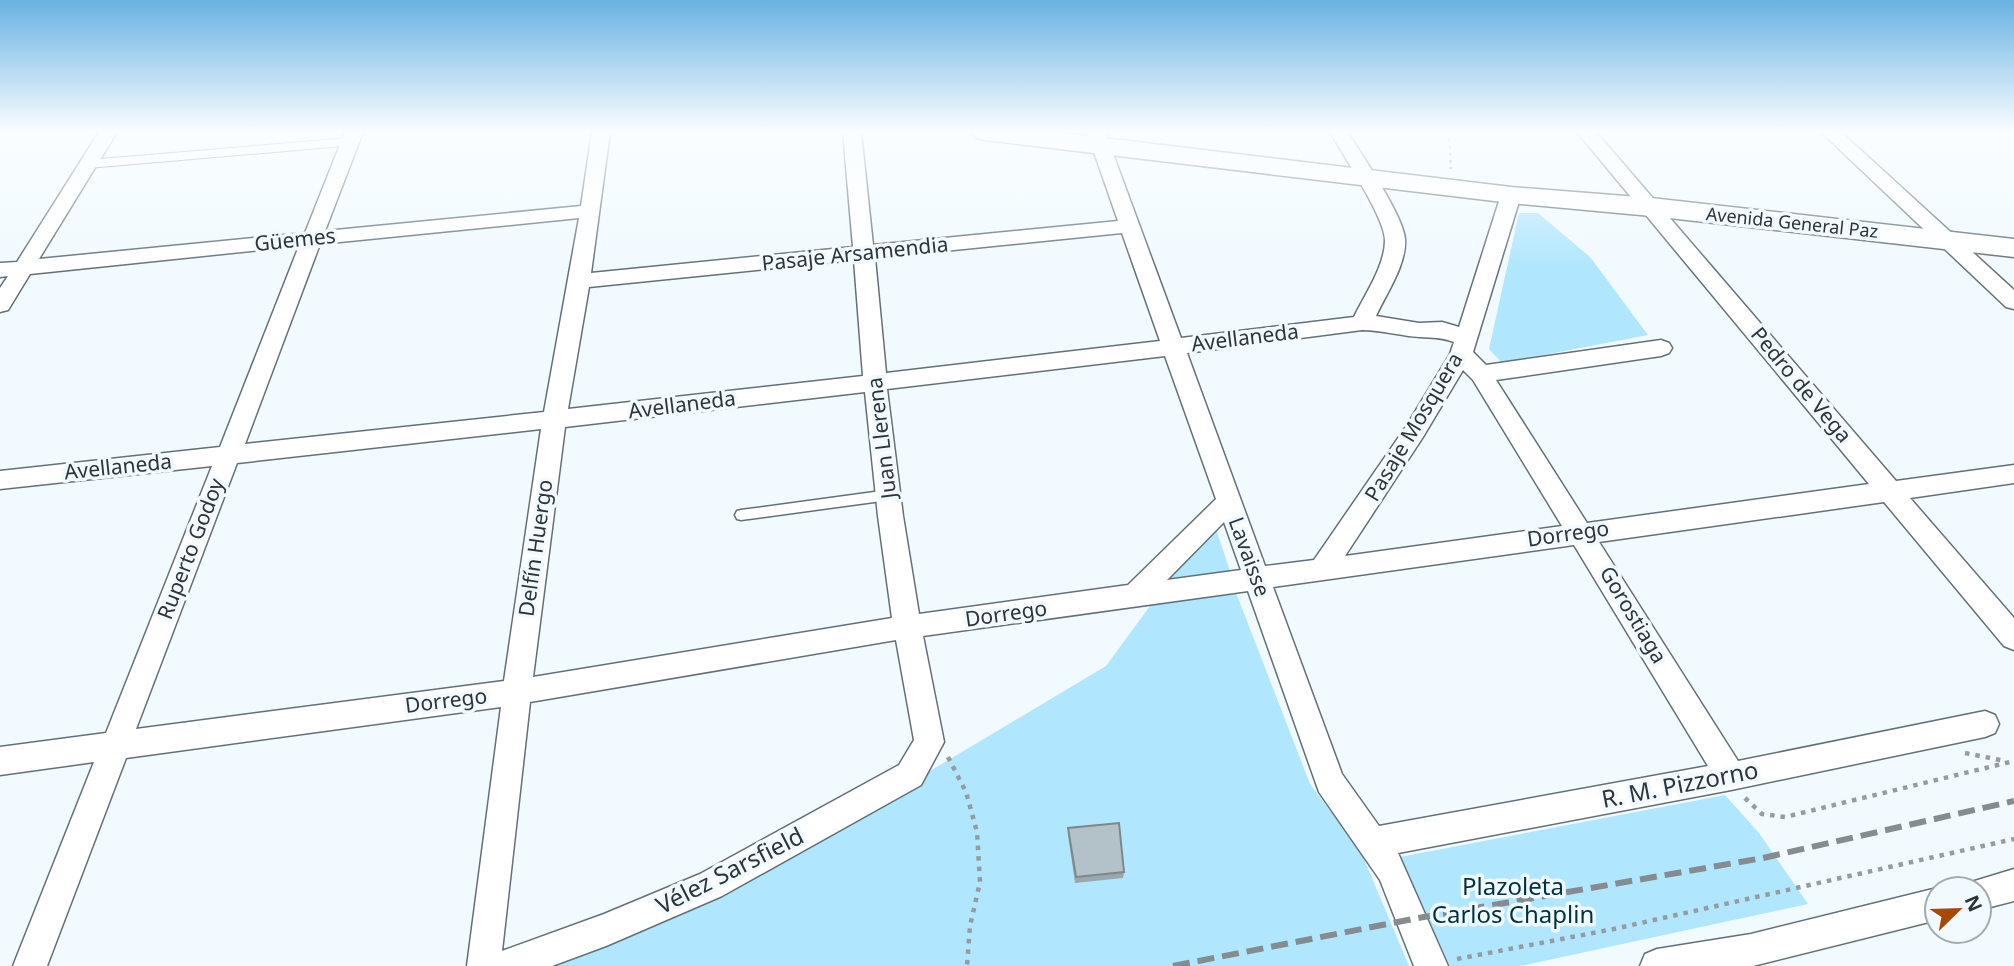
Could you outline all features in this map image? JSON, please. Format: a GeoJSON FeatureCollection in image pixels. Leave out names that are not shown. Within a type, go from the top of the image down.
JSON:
{"type":"FeatureCollection","features":[{"type":"Feature","properties":{"kind":"main road","name":"Avenida General Paz"},"geometry":{"type":"LineString","coordinates":[[1360,177],[2014,248]]}},
{"type":"Feature","properties":{"kind":"street"},"geometry":{"type":"LineString","coordinates":[[0,305],[80,177]]}},
{"type":"Feature","properties":{"kind":"street","name":"Ruperto Godoy"},"geometry":{"type":"LineString","coordinates":[[30,966],[114,744],[337,177]]}},
{"type":"Feature","properties":{"kind":"street","name":"Delfín Huergo"},"geometry":{"type":"LineString","coordinates":[[484,966],[517,692],[554,420],[580,281],[595,177]]}},
{"type":"Feature","properties":{"kind":"street","name":"Juan Llerena"},"geometry":{"type":"LineString","coordinates":[[857,177],[866,253],[875,382],[889,495],[906,627],[929,741]]}},
{"type":"Feature","properties":{"kind":"street","name":"Lavaisse"},"geometry":{"type":"LineString","coordinates":[[1113,177],[1330,782],[1391,869],[1431,965]]}},
{"type":"Feature","properties":{"kind":"street","name":"Pedro de Vega"},"geometry":{"type":"LineString","coordinates":[[1625,177],[2014,638]]}},
{"type":"Feature","properties":{"kind":"street"},"geometry":{"type":"LineString","coordinates":[[1879,177],[2014,302]]}},
{"type":"Feature","properties":{"kind":"street"},"geometry":{"type":"LineString","coordinates":[[1362,323],[1392,259],[1395,238],[1366,178]]}},
{"type":"Feature","properties":{"kind":"street","name":"Pasaje Mosquera"},"geometry":{"type":"LineString","coordinates":[[1322,569],[1408,442],[1463,346],[1511,195]]}},
{"type":"Feature","properties":{"kind":"street","name":"Güemes"},"geometry":{"type":"LineString","coordinates":[[0,270],[590,211]]}},
{"type":"Feature","properties":{"kind":"street","name":"Pasaje Arsamendia"},"geometry":{"type":"LineString","coordinates":[[580,281],[1131,226]]}},
{"type":"Feature","properties":{"kind":"street","name":"Avellaneda"},"geometry":{"type":"LineString","coordinates":[[0,480],[554,420],[1174,348],[1362,323],[1385,323],[1419,330],[1442,329],[1463,346]]}},
{"type":"Feature","properties":{"kind":"street","name":"Gorostiaga"},"geometry":{"type":"LineString","coordinates":[[1463,346],[1731,775]]}},
{"type":"Feature","properties":{"kind":"street"},"geometry":{"type":"LineString","coordinates":[[1481,374],[1661,348]]}},
{"type":"Feature","properties":{"kind":"street","name":"Dorrego"},"geometry":{"type":"LineString","coordinates":[[0,761],[517,692],[906,627],[1889,489],[2014,474]]}},
{"type":"Feature","properties":{"kind":"street"},"geometry":{"type":"LineString","coordinates":[[1134,596],[1229,501]]}},
{"type":"Feature","properties":{"kind":"street","name":"R. M. Pizzorno"},"geometry":{"type":"LineString","coordinates":[[1374,842],[1985,724]]}},
{"type":"Feature","properties":{"kind":"street","name":"Vélez Sarsfield"},"geometry":{"type":"LineString","coordinates":[[507,966],[606,930],[711,885],[910,775],[929,741]]}},
{"type":"Feature","properties":{"kind":"street"},"geometry":{"type":"LineString","coordinates":[[1993,890],[2014,885]]}},
{"type":"Feature","properties":{"kind":"street"},"geometry":{"type":"LineString","coordinates":[[1657,966],[1756,958],[1923,908]]}},
{"type":"Feature","properties":{"kind":"lane"},"geometry":{"type":"LineString","coordinates":[[741,515],[889,495]]}},
{"type":"Feature","properties":{"kind":"path"},"geometry":{"type":"LineString","coordinates":[[1451,177],[1452,189]]}},
{"type":"Feature","properties":{"kind":"path"},"geometry":{"type":"LineString","coordinates":[[929,741],[943,736],[950,764],[966,792],[977,832],[980,881],[970,926],[967,966]]}},
{"type":"Feature","properties":{"kind":"path"},"geometry":{"type":"LineString","coordinates":[[1731,775],[1751,806],[1773,818],[2014,761]]}},
{"type":"Feature","properties":{"kind":"path"},"geometry":{"type":"LineString","coordinates":[[1431,965],[1640,924],[2014,839]]}},
{"type":"Feature","properties":{"kind":"green space"},"geometry":{"type":"Polygon","coordinates":[[[1519,213],[1538,213],[1590,257],[1648,335],[1502,363],[1489,349],[1519,213]]]}},
{"type":"Feature","properties":{"kind":"green space"},"geometry":{"type":"Polygon","coordinates":[[[1216,529],[1230,571],[1166,580],[1216,529]]]}},
{"type":"Feature","properties":{"kind":"green space"},"geometry":{"type":"Polygon","coordinates":[[[1235,590],[1310,784],[1361,852],[1409,966],[524,966],[925,774],[1106,666],[1150,606],[1235,590]]]}},
{"type":"Feature","properties":{"kind":"green space","name":"Plazoleta Carlos Chaplin"},"geometry":{"type":"Polygon","coordinates":[[[1725,795],[1759,833],[1808,904],[1520,966],[1450,966],[1400,857],[1725,795]]]}},
{"type":"Feature","properties":{"kind":"building"},"geometry":{"type":"Polygon","coordinates":[[[1119,823],[1124,872],[1076,877],[1068,828],[1119,823]]]}},
{"type":"Feature","properties":{"kind":"railway"},"geometry":{"type":"LineString","coordinates":[[1173,966],[1413,919],[1763,858],[2014,801]]}}]}
